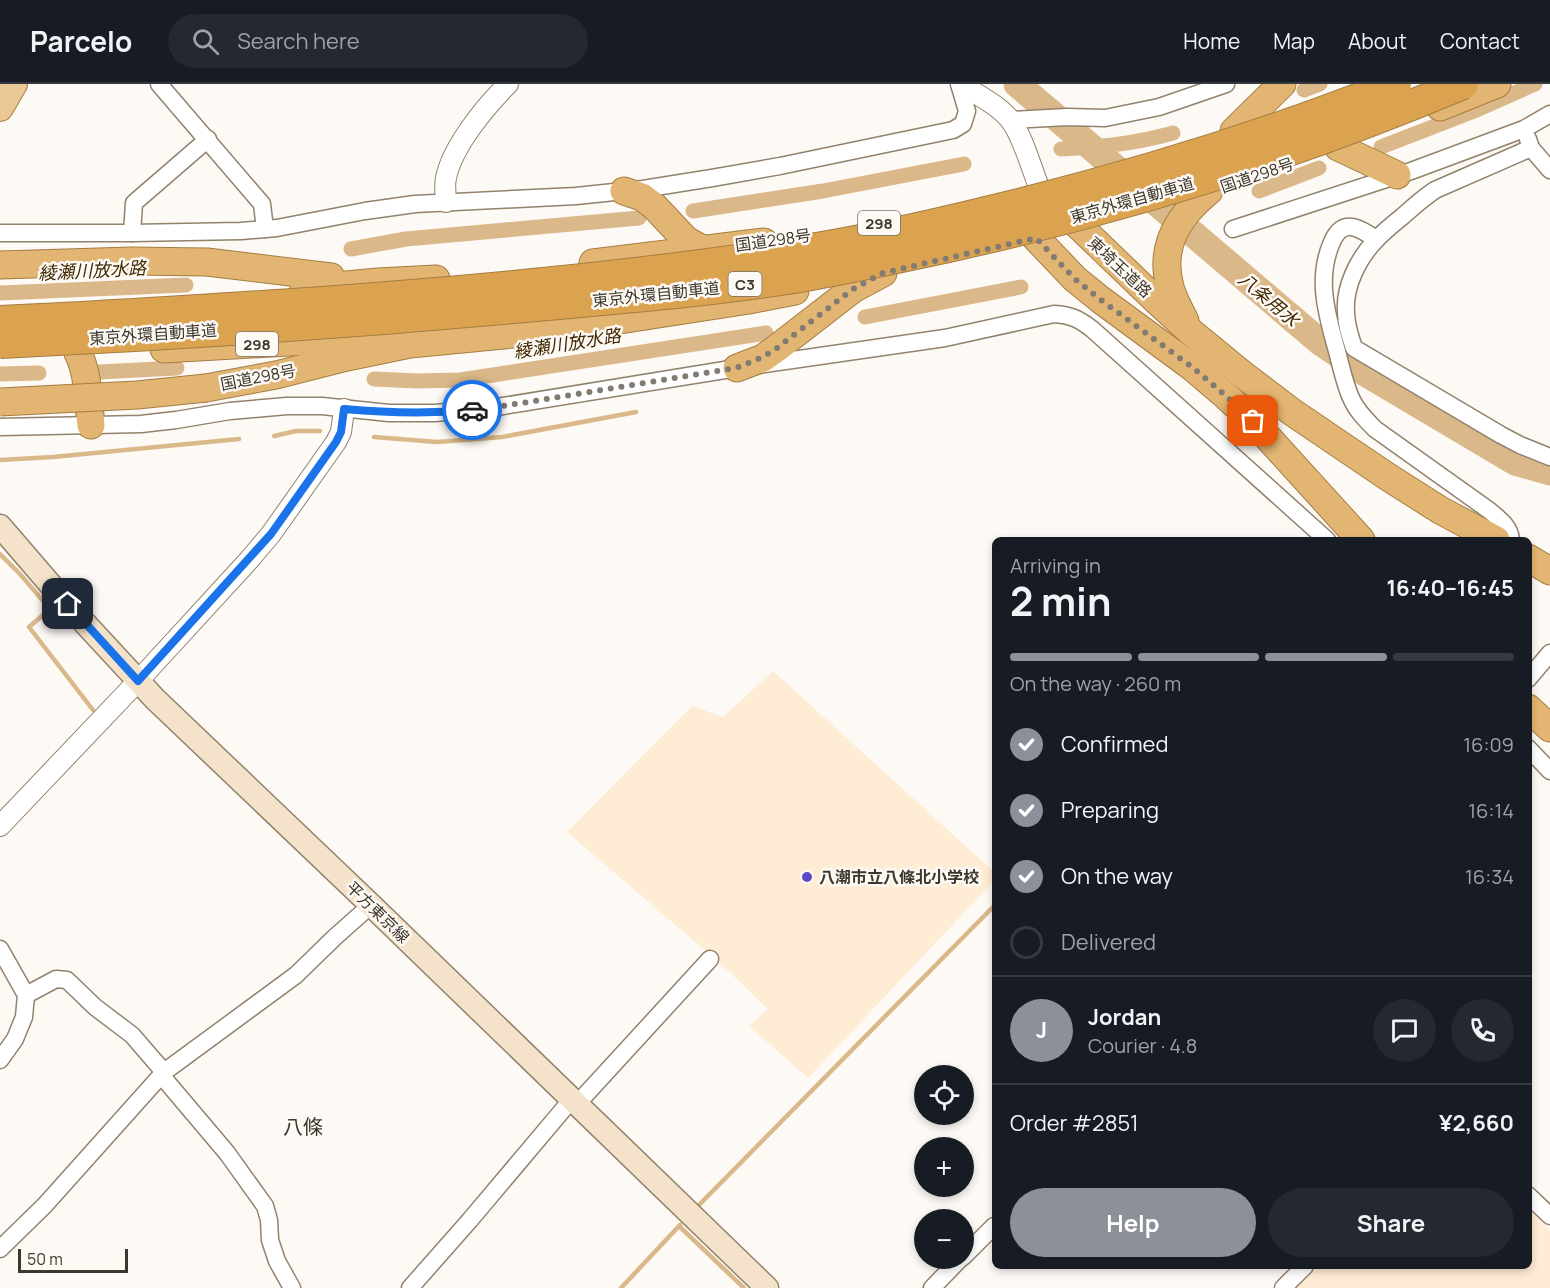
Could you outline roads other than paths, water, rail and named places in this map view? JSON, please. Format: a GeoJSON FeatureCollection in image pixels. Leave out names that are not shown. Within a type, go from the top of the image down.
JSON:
{"type":"FeatureCollection","features":[{"type":"Feature","properties":{"kind":"highway"},"geometry":{"type":"LineString","coordinates":[[1234,131],[1282,84]]}},
{"type":"Feature","properties":{"kind":"highway","name":"国道298号"},"geometry":{"type":"LineString","coordinates":[[0,307],[204,298],[524,271],[779,240],[861,227],[1039,187],[1146,159],[1234,131],[1364,84]]}},
{"type":"Feature","properties":{"kind":"highway","name":"東京外環自動車道"},"geometry":{"type":"LineString","coordinates":[[0,321],[74,318],[472,290],[590,279],[799,251],[961,218],[1144,171],[1250,138],[1396,84]]}},
{"type":"Feature","properties":{"kind":"highway","name":"東京外環自動車道"},"geometry":{"type":"LineString","coordinates":[[0,343],[307,326],[674,294],[794,278],[992,237],[1082,215],[1189,184],[1268,159],[1463,84]]}},
{"type":"Feature","properties":{"kind":"highway","name":"国道298号"},"geometry":{"type":"LineString","coordinates":[[0,402],[137,395],[206,387],[276,375],[410,344],[555,330],[749,300],[883,273],[1036,238],[1209,191],[1338,147],[1497,84]]}},
{"type":"Feature","properties":{"kind":"highway"},"geometry":{"type":"LineString","coordinates":[[1338,147],[1397,175]]}},
{"type":"Feature","properties":{"kind":"highway"},"geometry":{"type":"LineString","coordinates":[[1036,238],[1039,187]]}},
{"type":"Feature","properties":{"kind":"highway","name":"東埼玉道路"},"geometry":{"type":"LineString","coordinates":[[1039,187],[1078,227],[1192,333],[1242,374],[1292,412],[1378,471],[1440,510],[1490,537]]}},
{"type":"Feature","properties":{"kind":"highway"},"geometry":{"type":"LineString","coordinates":[[624,191],[648,201],[686,240],[702,249]]}},
{"type":"Feature","properties":{"kind":"highway"},"geometry":{"type":"LineString","coordinates":[[1192,333],[1174,300],[1170,286],[1167,263],[1169,245],[1177,224],[1195,202],[1209,191]]}},
{"type":"Feature","properties":{"kind":"highway","name":"東埼玉道路"},"geometry":{"type":"LineString","coordinates":[[1036,238],[1075,279],[1192,367],[1253,421],[1358,537]]}},
{"type":"Feature","properties":{"kind":"highway","name":"国道298号"},"geometry":{"type":"LineString","coordinates":[[0,265],[131,261],[207,262],[378,282]]}},
{"type":"Feature","properties":{"kind":"highway"},"geometry":{"type":"LineString","coordinates":[[736,368],[763,357],[777,348],[853,289],[883,273]]}},
{"type":"Feature","properties":{"kind":"highway","name":"国道298号"},"geometry":{"type":"LineString","coordinates":[[0,356],[377,337],[514,334]]}},
{"type":"Feature","properties":{"kind":"highway"},"geometry":{"type":"LineString","coordinates":[[78,353],[86,379],[91,425]]}},
{"type":"Feature","properties":{"kind":"highway"},"geometry":{"type":"LineString","coordinates":[[1532,560],[1550,571]]}},
{"type":"Feature","properties":{"kind":"highway"},"geometry":{"type":"LineString","coordinates":[[1532,712],[1550,728]]}},
{"type":"Feature","properties":{"kind":"main road"},"geometry":{"type":"LineString","coordinates":[[0,108],[14,84]]}},
{"type":"Feature","properties":{"kind":"main road","name":"平方東京線"},"geometry":{"type":"LineString","coordinates":[[0,526],[138,681],[768,1288]]}},
{"type":"Feature","properties":{"kind":"street"},"geometry":{"type":"LineString","coordinates":[[159,84],[262,204],[265,229]]}},
{"type":"Feature","properties":{"kind":"street"},"geometry":{"type":"LineString","coordinates":[[446,202],[445,181],[458,149],[481,115],[508,84]]}},
{"type":"Feature","properties":{"kind":"street"},"geometry":{"type":"LineString","coordinates":[[960,84],[1010,120],[1039,187]]}},
{"type":"Feature","properties":{"kind":"street"},"geometry":{"type":"LineString","coordinates":[[0,233],[241,231],[277,228],[415,204],[576,196],[712,178],[953,130],[963,124],[967,111],[960,84]]}},
{"type":"Feature","properties":{"kind":"street"},"geometry":{"type":"LineString","coordinates":[[1010,120],[1105,118],[1159,107],[1201,88],[1226,84]]}},
{"type":"Feature","properties":{"kind":"street"},"geometry":{"type":"LineString","coordinates":[[1233,229],[1411,171],[1524,129],[1550,114]]}},
{"type":"Feature","properties":{"kind":"street"},"geometry":{"type":"LineString","coordinates":[[1524,129],[1531,148],[1550,170]]}},
{"type":"Feature","properties":{"kind":"street"},"geometry":{"type":"LineString","coordinates":[[132,233],[134,203],[208,139]]}},
{"type":"Feature","properties":{"kind":"street"},"geometry":{"type":"LineString","coordinates":[[1531,148],[1435,190],[1376,239],[1354,273],[1345,310],[1354,348],[1501,435],[1550,457]]}},
{"type":"Feature","properties":{"kind":"street"},"geometry":{"type":"LineString","coordinates":[[1376,239],[1353,226],[1341,228],[1328,251],[1324,269],[1323,291],[1327,319],[1352,400],[1361,416],[1374,429],[1490,511],[1506,524],[1511,537]]}},
{"type":"Feature","properties":{"kind":"street"},"geometry":{"type":"LineString","coordinates":[[0,426],[141,424],[230,411],[286,406],[322,406],[389,413],[435,413],[491,408],[736,368],[925,341],[1054,314],[1067,315],[1080,320],[1092,329],[1325,537]]}},
{"type":"Feature","properties":{"kind":"street"},"geometry":{"type":"LineString","coordinates":[[0,826],[138,681],[271,534],[336,442],[341,432],[344,409]]}},
{"type":"Feature","properties":{"kind":"street"},"geometry":{"type":"LineString","coordinates":[[1532,674],[1550,653]]}},
{"type":"Feature","properties":{"kind":"street"},"geometry":{"type":"LineString","coordinates":[[1532,752],[1550,771]]}},
{"type":"Feature","properties":{"kind":"street"},"geometry":{"type":"LineString","coordinates":[[0,1249],[45,1205],[163,1074],[296,975],[371,905]]}},
{"type":"Feature","properties":{"kind":"street"},"geometry":{"type":"LineString","coordinates":[[0,949],[26,995],[24,1017],[15,1039],[0,1060]]}},
{"type":"Feature","properties":{"kind":"street"},"geometry":{"type":"LineString","coordinates":[[410,1288],[574,1101],[710,959]]}},
{"type":"Feature","properties":{"kind":"street"},"geometry":{"type":"LineString","coordinates":[[26,995],[56,979],[68,980],[95,1007],[132,1035],[227,1153],[265,1206],[269,1220],[270,1240],[277,1261],[292,1288]]}},
{"type":"Feature","properties":{"kind":"street"},"geometry":{"type":"LineString","coordinates":[[1532,1199],[1550,1216]]}},
{"type":"Feature","properties":{"kind":"street"},"geometry":{"type":"LineString","coordinates":[[974,1246],[992,1228]]}},
{"type":"Feature","properties":{"kind":"street"},"geometry":{"type":"LineString","coordinates":[[932,1288],[951,1269]]}},
{"type":"Feature","properties":{"kind":"street"},"geometry":{"type":"LineString","coordinates":[[1283,1288],[1302,1269]]}},
{"type":"Feature","properties":{"kind":"waterway","name":"八条用水"},"geometry":{"type":"LineString","coordinates":[[1017,84],[1320,342],[1365,373],[1515,462],[1550,472]]}},
{"type":"Feature","properties":{"kind":"waterway","name":"綾瀬川放水路"},"geometry":{"type":"LineString","coordinates":[[1304,90],[1320,84]]}},
{"type":"Feature","properties":{"kind":"waterway","name":"綾瀬川放水路"},"geometry":{"type":"LineString","coordinates":[[1381,147],[1479,109],[1535,84]]}},
{"type":"Feature","properties":{"kind":"waterway","name":"綾瀬川放水路"},"geometry":{"type":"LineString","coordinates":[[1061,149],[1117,144],[1173,133]]}},
{"type":"Feature","properties":{"kind":"waterway","name":"綾瀬川放水路"},"geometry":{"type":"LineString","coordinates":[[693,211],[823,191],[964,164]]}},
{"type":"Feature","properties":{"kind":"waterway","name":"綾瀬川放水路"},"geometry":{"type":"LineString","coordinates":[[1259,191],[1319,168]]}},
{"type":"Feature","properties":{"kind":"waterway","name":"綾瀬川放水路"},"geometry":{"type":"LineString","coordinates":[[351,249],[406,239],[639,218]]}},
{"type":"Feature","properties":{"kind":"waterway","name":"綾瀬川放水路"},"geometry":{"type":"LineString","coordinates":[[0,293],[186,285]]}},
{"type":"Feature","properties":{"kind":"waterway","name":"綾瀬川放水路"},"geometry":{"type":"LineString","coordinates":[[865,317],[1021,287]]}},
{"type":"Feature","properties":{"kind":"waterway","name":"綾瀬川放水路"},"geometry":{"type":"LineString","coordinates":[[374,379],[460,380],[766,333]]}},
{"type":"Feature","properties":{"kind":"waterway","name":"綾瀬川放水路"},"geometry":{"type":"LineString","coordinates":[[99,372],[177,368]]}},
{"type":"Feature","properties":{"kind":"waterway","name":"綾瀬川放水路"},"geometry":{"type":"LineString","coordinates":[[0,374],[39,373]]}},
{"type":"Feature","properties":{"kind":"waterway"},"geometry":{"type":"LineString","coordinates":[[374,437],[437,442],[502,437],[636,412]]}},
{"type":"Feature","properties":{"kind":"waterway"},"geometry":{"type":"LineString","coordinates":[[274,436],[296,431],[320,431]]}},
{"type":"Feature","properties":{"kind":"waterway"},"geometry":{"type":"LineString","coordinates":[[0,460],[239,439]]}},
{"type":"Feature","properties":{"kind":"waterway"},"geometry":{"type":"LineString","coordinates":[[0,554],[50,609],[29,627],[93,710]]}},
{"type":"Feature","properties":{"kind":"waterway"},"geometry":{"type":"LineString","coordinates":[[696,1208],[992,908]]}},
{"type":"Feature","properties":{"kind":"waterway"},"geometry":{"type":"LineString","coordinates":[[621,1288],[680,1225]]}},
{"type":"Feature","properties":{"kind":"waterway"},"geometry":{"type":"LineString","coordinates":[[679,1226],[744,1288]]}},
{"type":"Feature","properties":{"kind":"place","name":"八潮市立八條北小学校"},"geometry":{"type":"Point","coordinates":[807,877]}},
{"type":"Feature","properties":{"kind":"district","name":"八條"},"geometry":{"type":"Point","coordinates":[303,1126]}}]}
